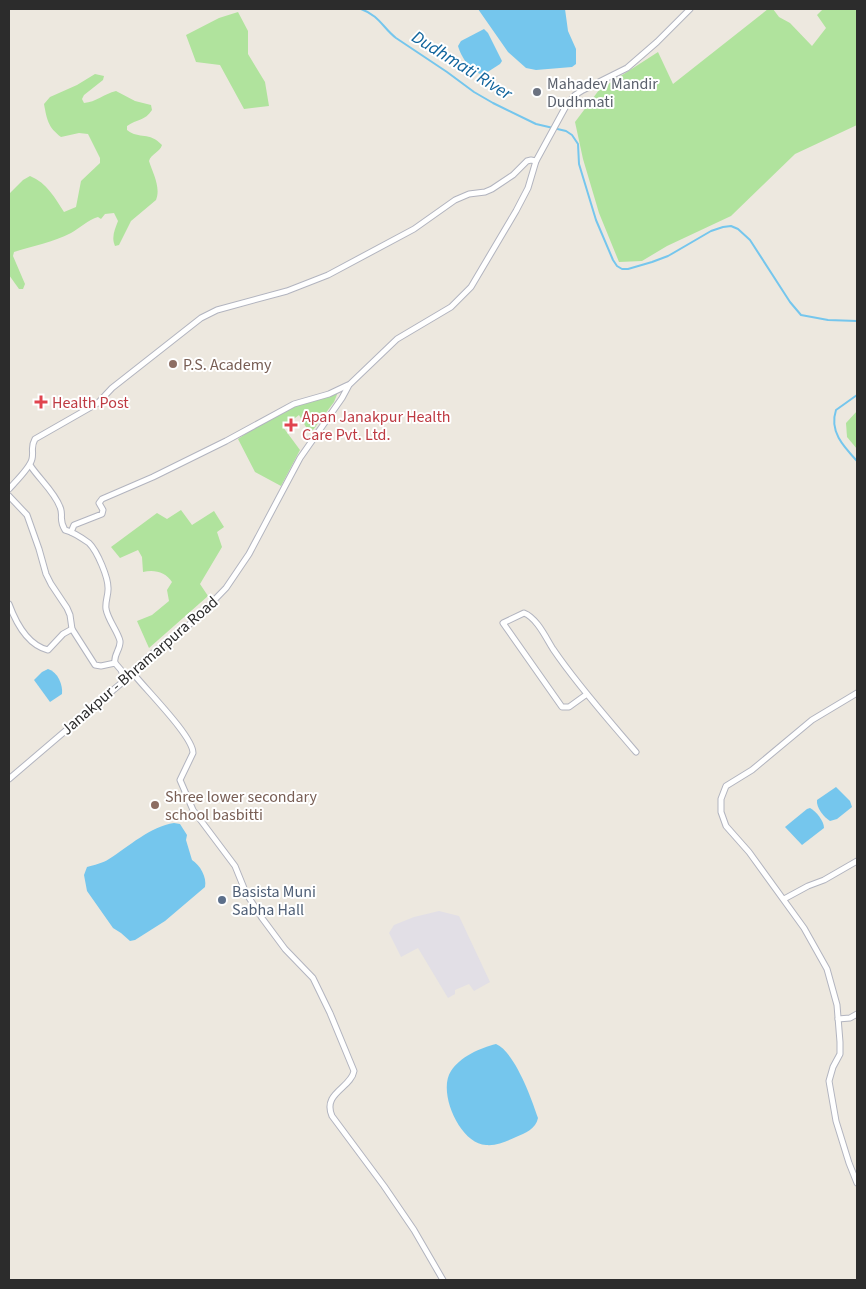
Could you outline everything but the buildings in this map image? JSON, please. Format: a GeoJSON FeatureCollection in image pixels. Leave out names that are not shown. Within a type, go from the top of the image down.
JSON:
{"type":"FeatureCollection","features":[{"type":"Feature","properties":{"kind":"street","name":"Janakpur - Bhramarpura Road"},"geometry":{"type":"LineString","coordinates":[[9,779],[125,680],[148,657],[195,620],[226,588],[249,554],[300,458],[349,385],[398,339],[451,307],[471,287],[498,244],[524,196],[536,161],[566,106],[575,96],[627,68],[657,42],[690,9]]}},
{"type":"Feature","properties":{"kind":"street"},"geometry":{"type":"LineString","coordinates":[[9,489],[30,465],[32,457],[31,446],[35,439],[98,403],[112,388],[201,318],[218,310],[287,291],[328,274],[414,229],[455,200],[469,194],[485,192],[501,183],[527,161],[536,161]]}},
{"type":"Feature","properties":{"kind":"street"},"geometry":{"type":"LineString","coordinates":[[71,532],[74,526],[102,514],[103,510],[99,503],[102,499],[120,492],[124,488],[154,477],[219,445],[294,404],[329,394],[349,385]]}},
{"type":"Feature","properties":{"kind":"street"},"geometry":{"type":"LineString","coordinates":[[30,465],[60,507],[60,522],[65,530],[88,543],[102,566],[109,590],[106,597],[106,610],[113,628],[120,639],[120,644],[114,657],[115,663],[121,670],[125,680]]}},
{"type":"Feature","properties":{"kind":"street"},"geometry":{"type":"LineString","coordinates":[[9,496],[27,515],[40,549],[50,584],[68,608],[72,629],[95,665],[101,666],[115,663]]}},
{"type":"Feature","properties":{"kind":"street"},"geometry":{"type":"LineString","coordinates":[[9,503],[16,505]]}},
{"type":"Feature","properties":{"kind":"street"},"geometry":{"type":"LineString","coordinates":[[9,604],[28,638],[43,649],[48,650],[63,634],[72,629]]}},
{"type":"Feature","properties":{"kind":"street"},"geometry":{"type":"LineString","coordinates":[[587,694],[568,707],[562,706],[504,622],[524,614],[532,618],[557,656],[636,752]]}},
{"type":"Feature","properties":{"kind":"street"},"geometry":{"type":"LineString","coordinates":[[132,672],[181,731],[193,749],[192,758],[180,780],[193,810],[235,866],[246,893],[262,918],[285,949],[309,973],[330,1013],[354,1071],[353,1076],[338,1090],[330,1104],[332,1116],[404,1216],[443,1280]]}},
{"type":"Feature","properties":{"kind":"street"},"geometry":{"type":"LineString","coordinates":[[857,693],[812,720],[752,770],[726,786],[722,793],[721,812],[726,826],[749,852],[804,928],[827,969],[837,1005],[840,1054],[833,1067],[829,1081],[836,1121],[848,1162],[857,1183]]}},
{"type":"Feature","properties":{"kind":"street"},"geometry":{"type":"LineString","coordinates":[[784,899],[824,880],[857,861]]}},
{"type":"Feature","properties":{"kind":"street"},"geometry":{"type":"LineString","coordinates":[[838,1019],[847,1019],[857,1014]]}},
{"type":"Feature","properties":{"kind":"shaded area"},"geometry":{"type":"Polygon","coordinates":[[[439,911],[459,916],[490,982],[474,991],[469,984],[455,990],[455,994],[448,998],[418,948],[401,957],[389,933],[394,925],[414,917],[439,911]]]}},
{"type":"Feature","properties":{"kind":"green space"},"geometry":{"type":"Polygon","coordinates":[[[768,9],[773,9],[779,17],[790,23],[812,46],[826,28],[817,15],[823,9],[857,9],[857,125],[795,154],[731,216],[667,246],[642,261],[619,262],[599,213],[583,159],[575,122],[599,90],[658,52],[673,84],[768,9]]]}},
{"type":"Feature","properties":{"kind":"green space"},"geometry":{"type":"Polygon","coordinates":[[[238,12],[248,31],[248,54],[265,82],[269,106],[244,109],[220,65],[196,62],[186,35],[219,18],[238,12]]]}},
{"type":"Feature","properties":{"kind":"green space"},"geometry":{"type":"Polygon","coordinates":[[[95,74],[104,76],[103,80],[84,95],[82,99],[84,103],[116,91],[135,101],[151,105],[152,110],[149,114],[127,126],[127,130],[136,135],[153,138],[162,145],[149,161],[158,190],[156,200],[131,221],[119,245],[115,246],[113,239],[118,221],[114,213],[105,214],[101,219],[98,217],[94,218],[71,233],[57,239],[14,252],[13,256],[25,284],[23,289],[19,289],[9,275],[9,194],[23,180],[30,176],[46,187],[64,212],[76,207],[81,181],[100,163],[100,158],[88,134],[79,133],[61,137],[53,130],[44,104],[50,97],[77,85],[95,74]]]}},
{"type":"Feature","properties":{"kind":"green space"},"geometry":{"type":"Polygon","coordinates":[[[338,392],[334,402],[310,434],[299,415],[283,427],[300,450],[281,486],[255,472],[238,439],[258,425],[293,406],[338,392]]]}},
{"type":"Feature","properties":{"kind":"green space"},"geometry":{"type":"Polygon","coordinates":[[[857,411],[857,449],[847,437],[846,423],[857,411]]]}},
{"type":"Feature","properties":{"kind":"green space"},"geometry":{"type":"Polygon","coordinates":[[[181,510],[192,525],[214,511],[224,527],[217,532],[222,547],[200,584],[208,596],[149,648],[137,621],[152,615],[169,601],[167,590],[172,582],[159,572],[143,572],[142,557],[138,550],[120,558],[111,547],[157,513],[167,519],[181,510]]]}},
{"type":"Feature","properties":{"kind":"water"},"geometry":{"type":"Polygon","coordinates":[[[478,9],[565,9],[568,31],[576,49],[576,64],[572,67],[536,70],[526,68],[508,52],[478,9]]]}},
{"type":"Feature","properties":{"kind":"water"},"geometry":{"type":"Polygon","coordinates":[[[484,29],[488,33],[502,61],[483,75],[474,71],[467,64],[458,46],[461,41],[484,29]]]}},
{"type":"Feature","properties":{"kind":"water"},"geometry":{"type":"Polygon","coordinates":[[[48,669],[57,676],[62,690],[62,694],[50,702],[34,680],[48,669]]]}},
{"type":"Feature","properties":{"kind":"water"},"geometry":{"type":"Polygon","coordinates":[[[836,787],[850,801],[852,807],[837,819],[830,821],[821,812],[817,800],[836,787]]]}},
{"type":"Feature","properties":{"kind":"water"},"geometry":{"type":"Polygon","coordinates":[[[810,808],[819,816],[824,828],[802,845],[785,827],[810,808]]]}},
{"type":"Feature","properties":{"kind":"water"},"geometry":{"type":"Polygon","coordinates":[[[174,823],[180,824],[187,835],[186,840],[192,860],[202,872],[205,879],[205,887],[165,921],[135,940],[130,941],[113,928],[87,891],[84,875],[87,867],[107,860],[157,828],[174,823]]]}},
{"type":"Feature","properties":{"kind":"water"},"geometry":{"type":"Polygon","coordinates":[[[496,1044],[510,1056],[516,1066],[538,1118],[533,1128],[526,1132],[502,1143],[486,1145],[476,1142],[460,1127],[449,1103],[447,1080],[451,1071],[465,1057],[496,1044]]]}},
{"type":"Feature","properties":{"kind":"waterway","name":"Dudhmati River"},"geometry":{"type":"LineString","coordinates":[[361,9],[377,18],[396,38],[474,92],[536,124],[566,131],[572,135],[578,144],[579,164],[596,220],[617,266],[622,269],[628,269],[652,262],[668,256],[711,231],[731,226],[738,229],[750,240],[790,302],[801,315],[828,320],[857,321]]}},
{"type":"Feature","properties":{"kind":"waterway","name":"Dudhmati River"},"geometry":{"type":"LineString","coordinates":[[857,395],[836,410],[834,418],[834,425],[839,438],[857,461]]}},
{"type":"Feature","properties":{"kind":"place","name":"Mahadev Mandir Dudhmati"},"geometry":{"type":"Point","coordinates":[537,92]}},
{"type":"Feature","properties":{"kind":"place","name":"P.S. Academy"},"geometry":{"type":"Point","coordinates":[173,364]}},
{"type":"Feature","properties":{"kind":"place","name":"Health Post"},"geometry":{"type":"Point","coordinates":[41,402]}},
{"type":"Feature","properties":{"kind":"place","name":"Apan Janakpur Health Care Pvt. Ltd."},"geometry":{"type":"Point","coordinates":[291,425]}},
{"type":"Feature","properties":{"kind":"place","name":"Shree lower secondary school basbitti"},"geometry":{"type":"Point","coordinates":[155,805]}},
{"type":"Feature","properties":{"kind":"place","name":"Basista Muni Sabha Hall"},"geometry":{"type":"Point","coordinates":[222,900]}}]}
